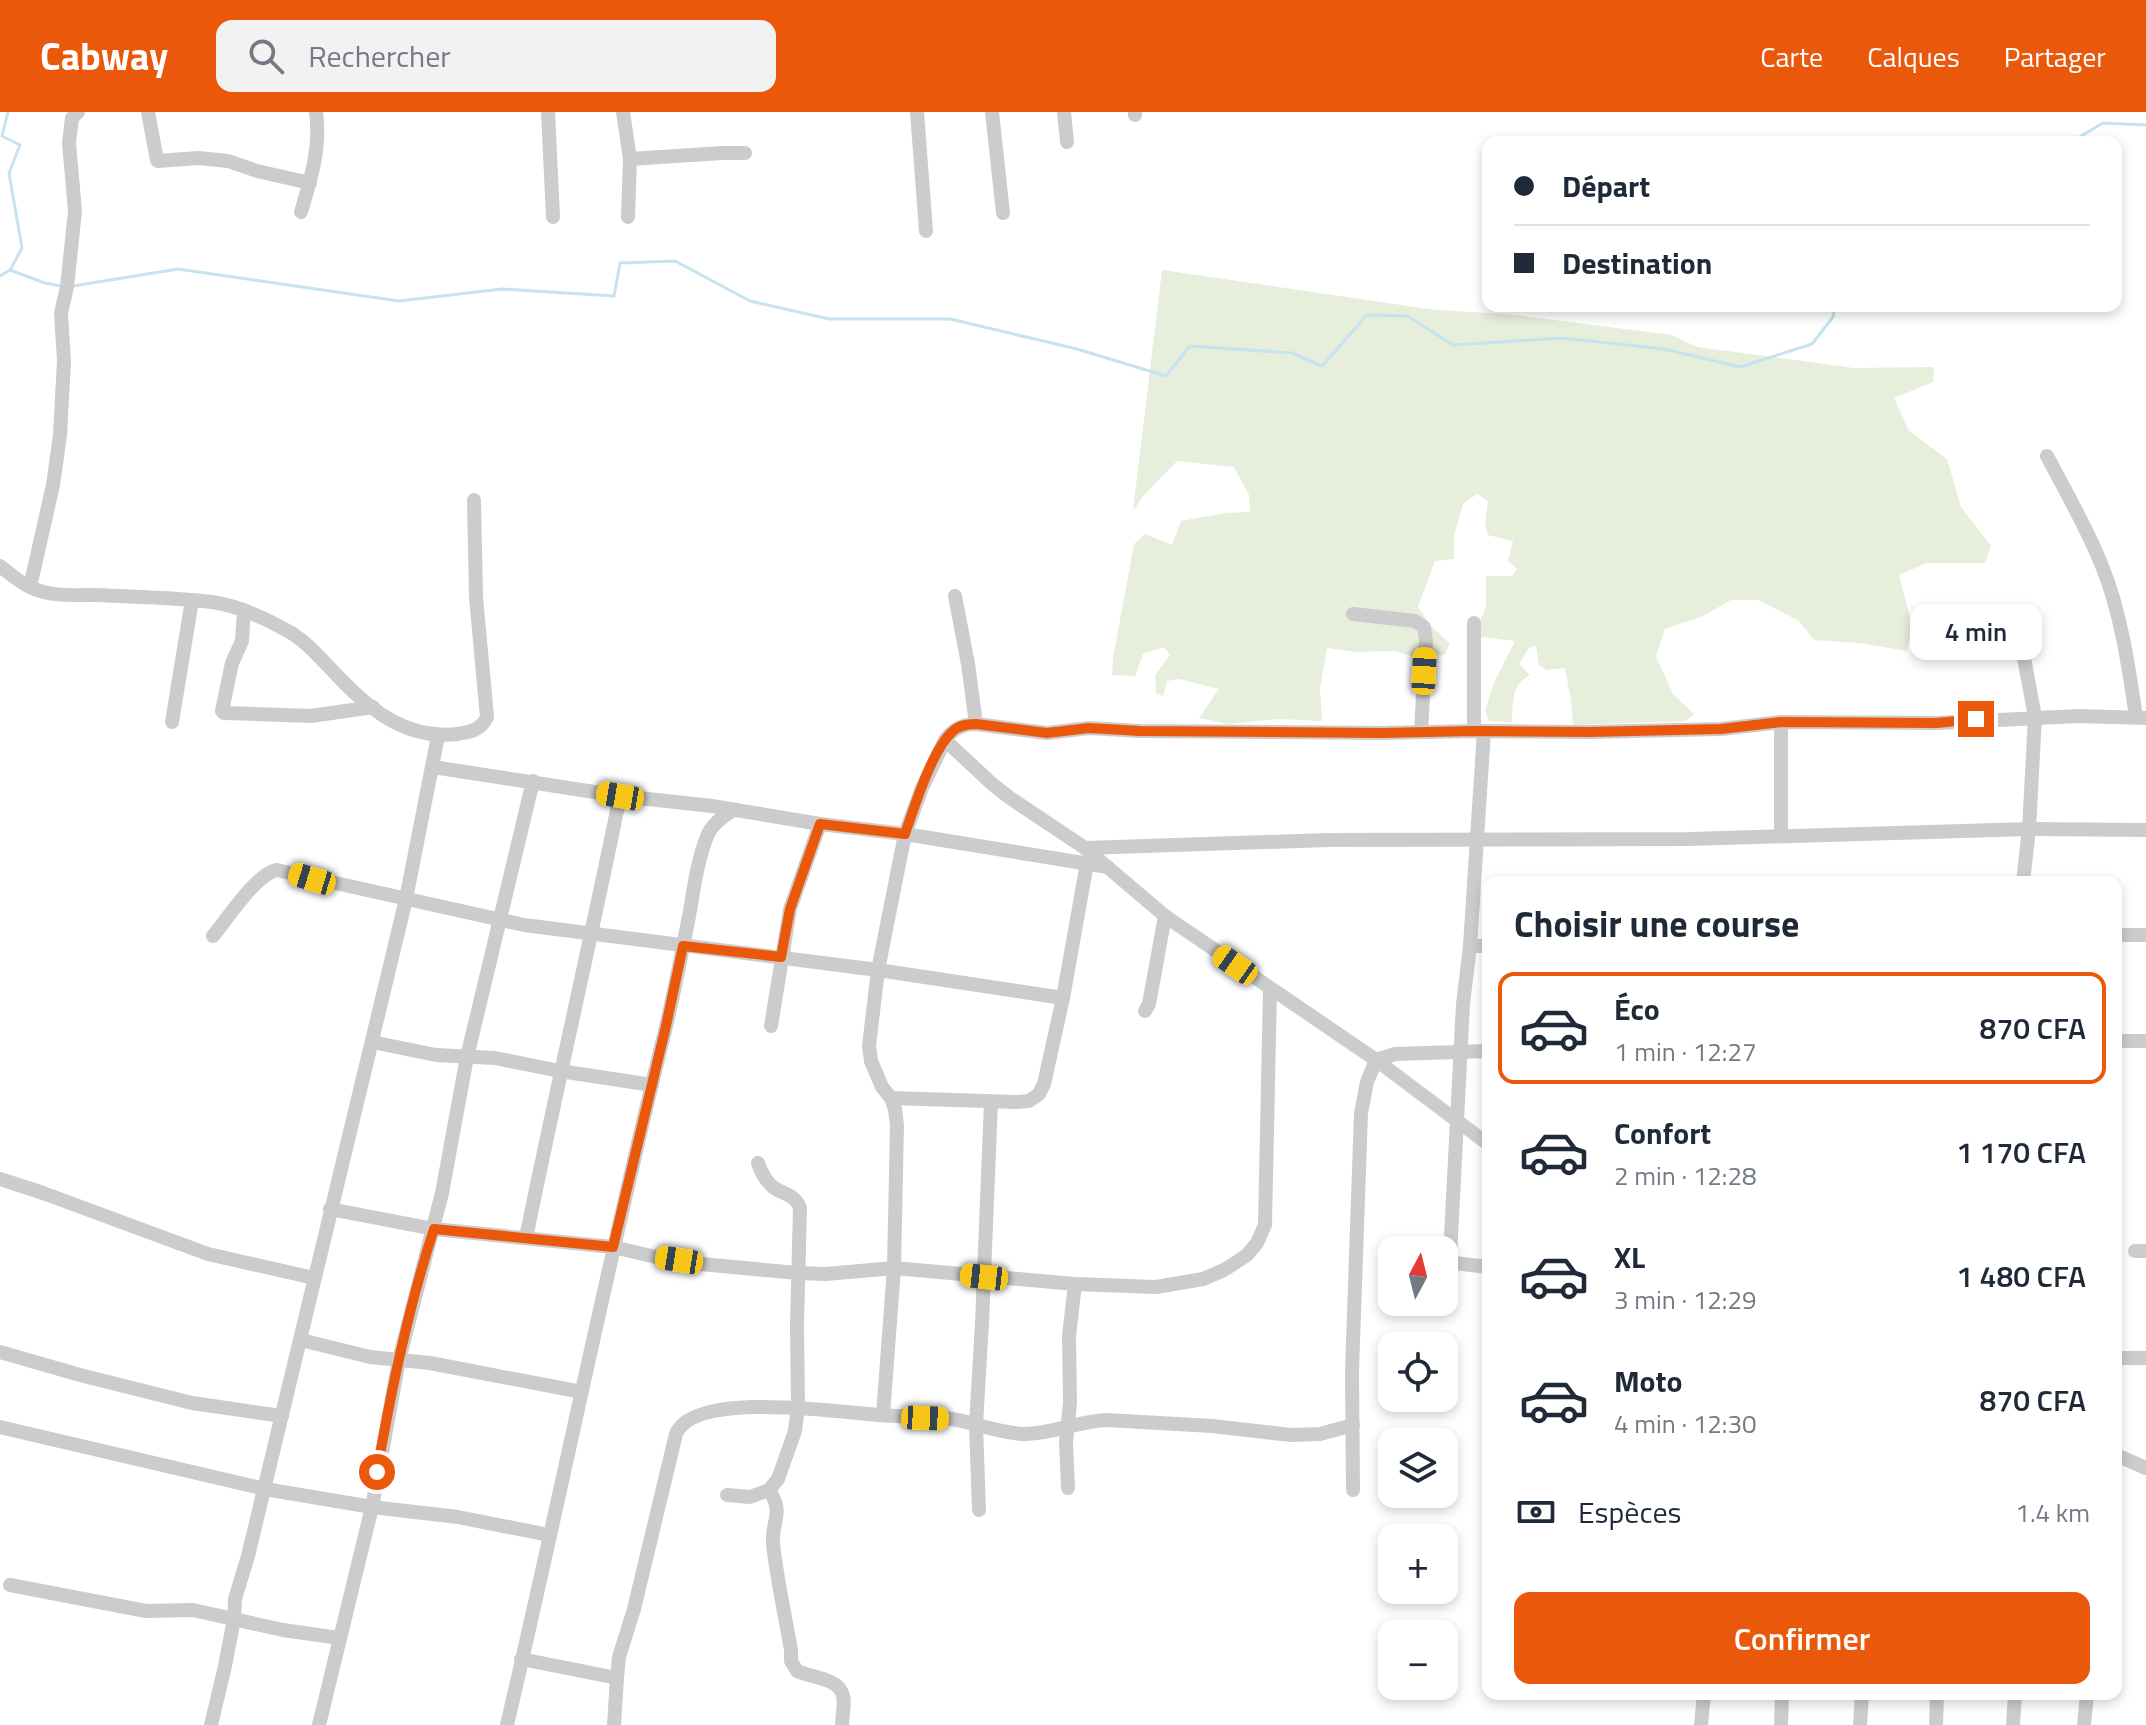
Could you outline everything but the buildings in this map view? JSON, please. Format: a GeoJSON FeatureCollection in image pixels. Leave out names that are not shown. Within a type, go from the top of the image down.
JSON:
{"type":"FeatureCollection","features":[{"type":"Feature","properties":{"kind":"street"},"geometry":{"type":"LineString","coordinates":[[30,587],[53,485],[60,435],[64,361],[61,313],[67,287],[75,211],[69,143],[72,118],[78,112]]}},
{"type":"Feature","properties":{"kind":"street"},"geometry":{"type":"LineString","coordinates":[[148,112],[158,161],[198,158],[228,161],[310,183]]}},
{"type":"Feature","properties":{"kind":"street"},"geometry":{"type":"LineString","coordinates":[[301,212],[317,149],[319,128],[316,112]]}},
{"type":"Feature","properties":{"kind":"street"},"geometry":{"type":"LineString","coordinates":[[548,112],[553,217]]}},
{"type":"Feature","properties":{"kind":"street"},"geometry":{"type":"LineString","coordinates":[[623,112],[630,159],[628,217]]}},
{"type":"Feature","properties":{"kind":"street"},"geometry":{"type":"LineString","coordinates":[[917,112],[926,231]]}},
{"type":"Feature","properties":{"kind":"street"},"geometry":{"type":"LineString","coordinates":[[992,112],[1003,213]]}},
{"type":"Feature","properties":{"kind":"street"},"geometry":{"type":"LineString","coordinates":[[1064,112],[1067,142]]}},
{"type":"Feature","properties":{"kind":"street"},"geometry":{"type":"LineString","coordinates":[[630,159],[745,153]]}},
{"type":"Feature","properties":{"kind":"street"},"geometry":{"type":"LineString","coordinates":[[883,1415],[894,1268],[897,1125],[891,1098],[875,1074],[869,1046],[878,970],[905,834],[945,740],[959,727],[976,724],[1047,733],[1089,728],[1268,733],[1589,732],[1721,729],[1781,722],[1937,723],[2035,717],[2141,718],[2103,569],[2047,456]]}},
{"type":"Feature","properties":{"kind":"street"},"geometry":{"type":"LineString","coordinates":[[0,566],[30,587],[67,595],[192,600],[244,610],[294,634],[373,707],[407,729],[438,736],[475,730],[483,725],[487,717],[476,597],[474,500]]}},
{"type":"Feature","properties":{"kind":"street"},"geometry":{"type":"LineString","coordinates":[[955,596],[976,724]]}},
{"type":"Feature","properties":{"kind":"street"},"geometry":{"type":"LineString","coordinates":[[172,722],[192,600]]}},
{"type":"Feature","properties":{"kind":"street"},"geometry":{"type":"LineString","coordinates":[[244,610],[242,641],[232,663],[222,711],[311,716],[373,707]]}},
{"type":"Feature","properties":{"kind":"street"},"geometry":{"type":"LineString","coordinates":[[1353,614],[1415,621],[1424,627],[1421,732]]}},
{"type":"Feature","properties":{"kind":"street"},"geometry":{"type":"LineString","coordinates":[[1474,623],[1479,731],[1478,839],[1463,1004],[1450,1256],[1454,1263],[1482,1266]]}},
{"type":"Feature","properties":{"kind":"street"},"geometry":{"type":"LineString","coordinates":[[2019,631],[2035,717],[2024,876]]}},
{"type":"Feature","properties":{"kind":"street"},"geometry":{"type":"LineString","coordinates":[[1781,722],[1781,835]]}},
{"type":"Feature","properties":{"kind":"street"},"geometry":{"type":"LineString","coordinates":[[211,1725],[240,1579],[265,1489],[406,899],[438,736]]}},
{"type":"Feature","properties":{"kind":"street"},"geometry":{"type":"LineString","coordinates":[[945,740],[1010,798],[1085,848],[1165,916],[1376,1060],[1482,1140]]}},
{"type":"Feature","properties":{"kind":"street"},"geometry":{"type":"LineString","coordinates":[[433,767],[620,796],[905,834],[1108,867]]}},
{"type":"Feature","properties":{"kind":"street"},"geometry":{"type":"LineString","coordinates":[[319,1725],[372,1507],[399,1360],[434,1229],[467,1057],[533,781]]}},
{"type":"Feature","properties":{"kind":"street"},"geometry":{"type":"LineString","coordinates":[[526,1238],[620,796]]}},
{"type":"Feature","properties":{"kind":"street"},"geometry":{"type":"LineString","coordinates":[[507,1725],[696,879],[709,831],[733,810]]}},
{"type":"Feature","properties":{"kind":"street"},"geometry":{"type":"LineString","coordinates":[[771,1026],[790,909],[820,824]]}},
{"type":"Feature","properties":{"kind":"street"},"geometry":{"type":"LineString","coordinates":[[1085,848],[1270,841],[1690,839],[2029,829],[2146,830]]}},
{"type":"Feature","properties":{"kind":"street"},"geometry":{"type":"LineString","coordinates":[[891,1098],[1029,1101],[1039,1094],[1063,998],[1087,863]]}},
{"type":"Feature","properties":{"kind":"street"},"geometry":{"type":"LineString","coordinates":[[213,936],[259,881],[268,872],[277,870],[498,920],[878,970],[1063,998]]}},
{"type":"Feature","properties":{"kind":"street"},"geometry":{"type":"LineString","coordinates":[[1145,1011],[1149,1004],[1165,916]]}},
{"type":"Feature","properties":{"kind":"street"},"geometry":{"type":"LineString","coordinates":[[2122,935],[2146,935]]}},
{"type":"Feature","properties":{"kind":"street"},"geometry":{"type":"LineString","coordinates":[[1470,946],[1482,946]]}},
{"type":"Feature","properties":{"kind":"street"},"geometry":{"type":"LineString","coordinates":[[330,1209],[434,1229],[613,1247],[701,1264],[798,1273],[826,1274],[894,1268],[1075,1284],[1156,1287],[1203,1279],[1247,1255],[1257,1243],[1265,1225],[1270,989]]}},
{"type":"Feature","properties":{"kind":"street"},"geometry":{"type":"LineString","coordinates":[[2122,1041],[2146,1041]]}},
{"type":"Feature","properties":{"kind":"street"},"geometry":{"type":"LineString","coordinates":[[372,1042],[436,1055],[495,1058],[652,1085]]}},
{"type":"Feature","properties":{"kind":"street"},"geometry":{"type":"LineString","coordinates":[[1376,1060],[1395,1054],[1482,1051]]}},
{"type":"Feature","properties":{"kind":"street"},"geometry":{"type":"LineString","coordinates":[[1353,1490],[1352,1371],[1361,1113],[1367,1082],[1376,1060]]}},
{"type":"Feature","properties":{"kind":"street"},"geometry":{"type":"LineString","coordinates":[[979,1510],[976,1425],[991,1102]]}},
{"type":"Feature","properties":{"kind":"street"},"geometry":{"type":"LineString","coordinates":[[727,1495],[750,1497],[769,1490],[778,1479],[795,1431],[798,1407],[800,1208],[793,1196],[770,1184],[758,1163]]}},
{"type":"Feature","properties":{"kind":"street"},"geometry":{"type":"LineString","coordinates":[[0,1179],[208,1254],[314,1278]]}},
{"type":"Feature","properties":{"kind":"street"},"geometry":{"type":"LineString","coordinates":[[1068,1488],[1069,1336],[1075,1284]]}},
{"type":"Feature","properties":{"kind":"street"},"geometry":{"type":"LineString","coordinates":[[301,1340],[370,1357],[430,1363],[582,1392]]}},
{"type":"Feature","properties":{"kind":"street"},"geometry":{"type":"LineString","coordinates":[[0,1352],[192,1403],[282,1416]]}},
{"type":"Feature","properties":{"kind":"street"},"geometry":{"type":"LineString","coordinates":[[2122,1358],[2146,1358]]}},
{"type":"Feature","properties":{"kind":"street"},"geometry":{"type":"LineString","coordinates":[[614,1725],[619,1657],[634,1609],[666,1470],[679,1425],[687,1419],[727,1409],[770,1406],[951,1419],[1021,1434],[1047,1433],[1089,1421],[1118,1420],[1291,1435],[1320,1434],[1353,1425]]}},
{"type":"Feature","properties":{"kind":"street"},"geometry":{"type":"LineString","coordinates":[[1070,1407],[1089,1421]]}},
{"type":"Feature","properties":{"kind":"street"},"geometry":{"type":"LineString","coordinates":[[0,1427],[265,1489],[372,1507],[458,1517],[549,1535]]}},
{"type":"Feature","properties":{"kind":"street"},"geometry":{"type":"LineString","coordinates":[[2122,1458],[2146,1468]]}},
{"type":"Feature","properties":{"kind":"street"},"geometry":{"type":"LineString","coordinates":[[769,1490],[777,1502],[773,1542],[791,1661],[797,1671],[839,1688],[843,1694],[842,1725]]}},
{"type":"Feature","properties":{"kind":"street"},"geometry":{"type":"LineString","coordinates":[[10,1585],[146,1611],[193,1610],[283,1630],[339,1638]]}},
{"type":"Feature","properties":{"kind":"street"},"geometry":{"type":"LineString","coordinates":[[521,1659],[617,1678]]}},
{"type":"Feature","properties":{"kind":"street"},"geometry":{"type":"LineString","coordinates":[[1701,1725],[1703,1700]]}},
{"type":"Feature","properties":{"kind":"street"},"geometry":{"type":"LineString","coordinates":[[1781,1725],[1782,1700]]}},
{"type":"Feature","properties":{"kind":"street"},"geometry":{"type":"LineString","coordinates":[[1860,1725],[1862,1700]]}},
{"type":"Feature","properties":{"kind":"street"},"geometry":{"type":"LineString","coordinates":[[1936,1725],[1937,1700]]}},
{"type":"Feature","properties":{"kind":"street"},"geometry":{"type":"LineString","coordinates":[[2013,1725],[2015,1700]]}},
{"type":"Feature","properties":{"kind":"street"},"geometry":{"type":"LineString","coordinates":[[2084,1725],[2086,1700]]}},
{"type":"Feature","properties":{"kind":"green space"},"geometry":{"type":"Polygon","coordinates":[[[1162,270],[1435,310],[1507,314],[1672,335],[1697,347],[1854,368],[1934,367],[1933,382],[1894,398],[1909,431],[1947,459],[1961,507],[1991,546],[1985,563],[1927,563],[1899,575],[1912,625],[1907,651],[1860,643],[1814,640],[1799,621],[1758,600],[1731,600],[1703,616],[1665,629],[1656,656],[1673,694],[1694,714],[1686,721],[1573,725],[1565,668],[1547,670],[1539,665],[1536,646],[1529,648],[1519,664],[1530,675],[1516,689],[1512,722],[1489,721],[1485,711],[1494,683],[1515,641],[1481,637],[1480,621],[1486,607],[1486,576],[1512,576],[1517,569],[1508,561],[1513,541],[1488,535],[1485,525],[1488,501],[1477,494],[1463,504],[1454,535],[1454,559],[1435,561],[1418,607],[1431,626],[1450,644],[1444,655],[1414,657],[1395,651],[1356,652],[1327,648],[1320,689],[1322,721],[1279,719],[1227,724],[1199,718],[1219,689],[1179,679],[1167,681],[1163,696],[1156,693],[1155,675],[1170,655],[1164,647],[1143,654],[1135,676],[1112,675],[1134,544],[1145,534],[1172,545],[1181,521],[1250,512],[1249,495],[1234,467],[1177,461],[1133,511],[1162,270]]]}},
{"type":"Feature","properties":{"kind":"waterway"},"geometry":{"type":"LineString","coordinates":[[0,276],[10,270],[22,248],[9,173],[20,145],[2,136],[8,112]]}},
{"type":"Feature","properties":{"kind":"waterway"},"geometry":{"type":"LineString","coordinates":[[2081,136],[2103,123],[2146,125]]}},
{"type":"Feature","properties":{"kind":"waterway"},"geometry":{"type":"LineString","coordinates":[[73,286],[178,269],[399,301],[502,289],[614,296],[620,263],[675,261],[750,301],[829,319],[950,319],[1077,349],[1166,376],[1190,346],[1292,353],[1322,366],[1367,315],[1408,316],[1453,345],[1562,338],[1664,349],[1740,367],[1812,344],[1834,312]]}},
{"type":"Feature","properties":{"kind":"waterway"},"geometry":{"type":"LineString","coordinates":[[10,270],[61,286]]}},
{"type":"Feature","properties":{"kind":"route"},"geometry":{"type":"LineString","coordinates":[[377,1472],[399,1360],[434,1229],[613,1247],[683,946],[781,957],[797,885],[820,824],[905,834],[945,740],[959,727],[976,724],[1047,733],[1089,728],[1268,733],[1589,732],[1721,729],[1781,722],[1937,723],[1976,719]]}}]}
